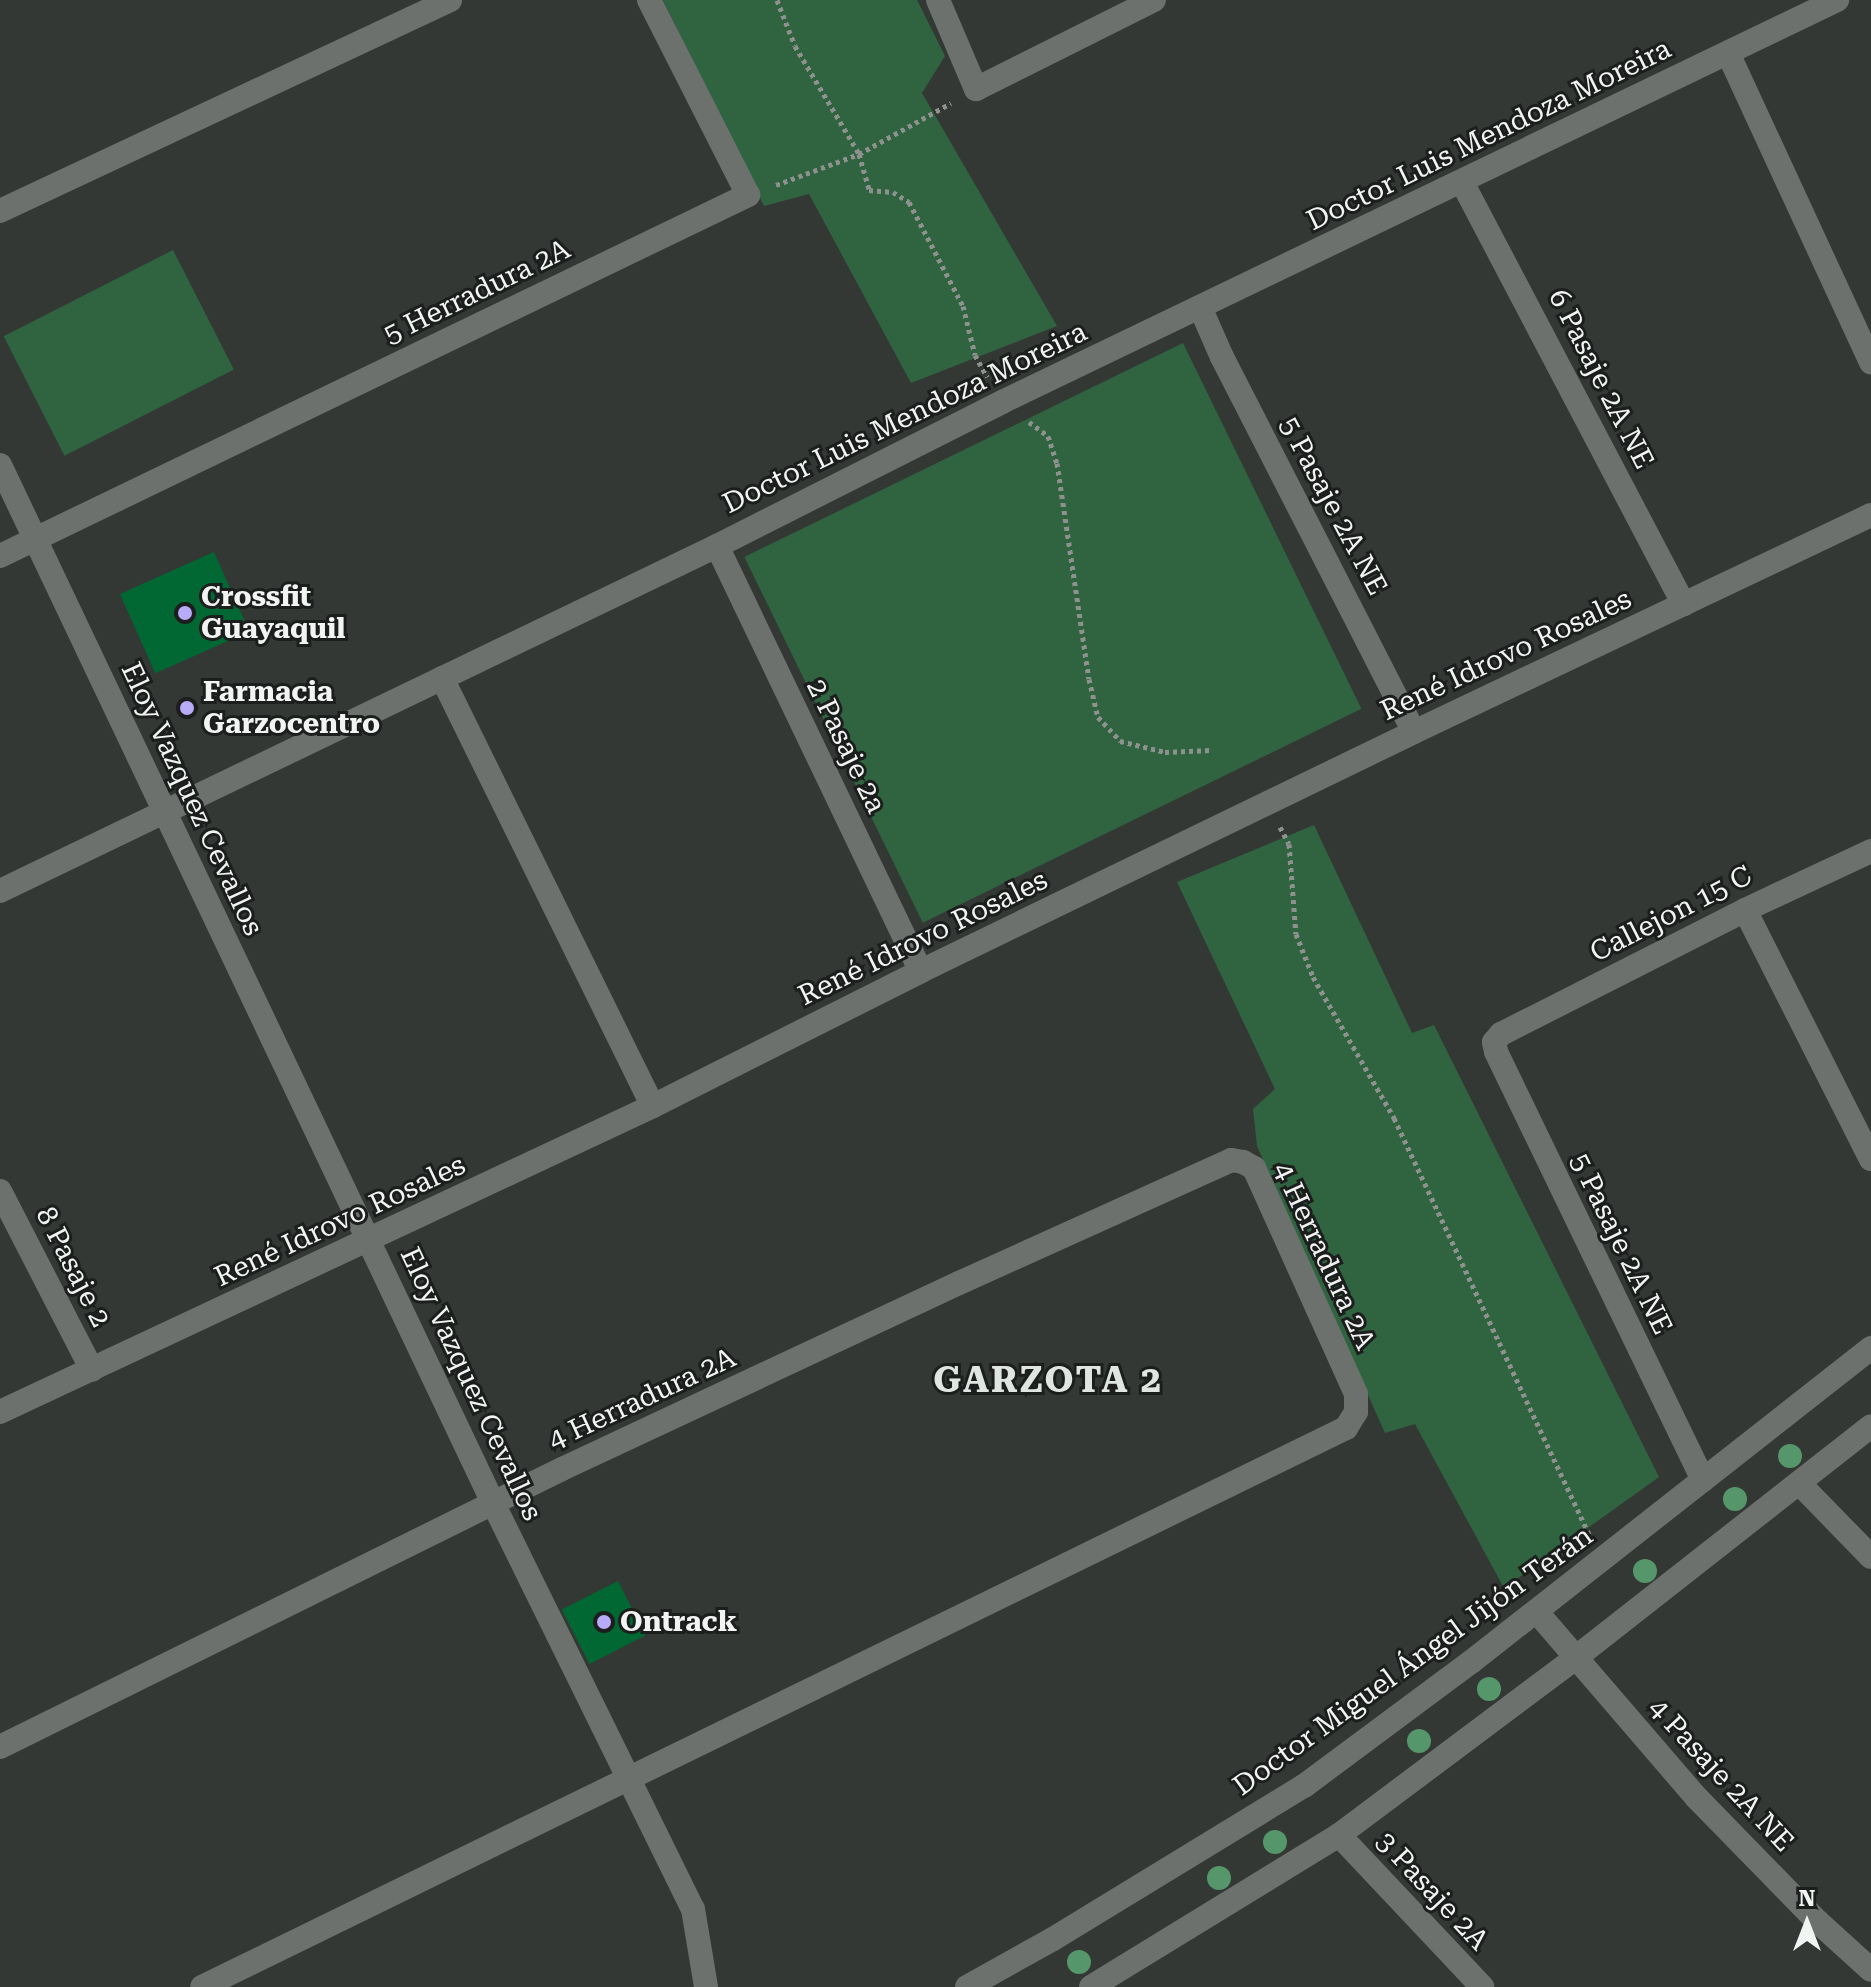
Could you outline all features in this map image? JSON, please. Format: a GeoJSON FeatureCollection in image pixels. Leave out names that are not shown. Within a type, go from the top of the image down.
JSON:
{"type":"FeatureCollection","features":[{"type":"Feature","properties":{"kind":"street"},"geometry":{"type":"LineString","coordinates":[[0,211],[450,0]]}},
{"type":"Feature","properties":{"kind":"street"},"geometry":{"type":"LineString","coordinates":[[649,0],[748,195]]}},
{"type":"Feature","properties":{"kind":"street"},"geometry":{"type":"LineString","coordinates":[[938,0],[976,89],[1154,0]]}},
{"type":"Feature","properties":{"kind":"street","name":"Doctor Luis Mendoza Moreira"},"geometry":{"type":"LineString","coordinates":[[0,891],[717,546],[1002,402],[1837,0]]}},
{"type":"Feature","properties":{"kind":"street"},"geometry":{"type":"LineString","coordinates":[[1728,53],[1871,363]]}},
{"type":"Feature","properties":{"kind":"street","name":"6 Pasaje 2A NE"},"geometry":{"type":"LineString","coordinates":[[1462,182],[1684,604]]}},
{"type":"Feature","properties":{"kind":"street","name":"5 Herradura 2A"},"geometry":{"type":"LineString","coordinates":[[0,556],[748,195]]}},
{"type":"Feature","properties":{"kind":"street","name":"5 Pasaje 2A NE"},"geometry":{"type":"LineString","coordinates":[[1200,307],[1222,357],[1414,732]]}},
{"type":"Feature","properties":{"kind":"street","name":"Eloy Vazquez Cevallos"},"geometry":{"type":"LineString","coordinates":[[0,465],[493,1503],[693,1909],[706,1987]]}},
{"type":"Feature","properties":{"kind":"street","name":"René Idrovo Rosales"},"geometry":{"type":"LineString","coordinates":[[0,1412],[653,1106],[921,971],[1871,515]]}},
{"type":"Feature","properties":{"kind":"street","name":"2 Pasaje 2a"},"geometry":{"type":"LineString","coordinates":[[717,546],[921,971]]}},
{"type":"Feature","properties":{"kind":"street"},"geometry":{"type":"LineString","coordinates":[[442,678],[653,1106]]}},
{"type":"Feature","properties":{"kind":"street","name":"Callejon 15 C"},"geometry":{"type":"LineString","coordinates":[[1501,1034],[1745,910],[1871,851]]}},
{"type":"Feature","properties":{"kind":"street"},"geometry":{"type":"LineString","coordinates":[[1745,910],[1871,1159]]}},
{"type":"Feature","properties":{"kind":"street","name":"5 Pasaje 2A NE"},"geometry":{"type":"LineString","coordinates":[[1501,1034],[1494,1042],[1496,1051],[1703,1480]]}},
{"type":"Feature","properties":{"kind":"street","name":"4 Herradura 2A"},"geometry":{"type":"LineString","coordinates":[[0,1747],[493,1503],[959,1283],[1231,1160],[1254,1168],[1356,1394],[1356,1412],[1346,1428],[202,1987]]}},
{"type":"Feature","properties":{"kind":"street","name":"8 Pasaje 2"},"geometry":{"type":"LineString","coordinates":[[0,1191],[92,1370]]}},
{"type":"Feature","properties":{"kind":"street","name":"Doctor Miguel Ángel Jijón Terán"},"geometry":{"type":"LineString","coordinates":[[967,1987],[1053,1939],[1304,1786],[1601,1561],[1871,1348]]}},
{"type":"Feature","properties":{"kind":"street"},"geometry":{"type":"LineString","coordinates":[[1091,1987],[1339,1835],[1574,1659],[1871,1426]]}},
{"type":"Feature","properties":{"kind":"street"},"geometry":{"type":"LineString","coordinates":[[1799,1483],[1871,1557]]}},
{"type":"Feature","properties":{"kind":"street","name":"4 Pasaje 2A NE"},"geometry":{"type":"LineString","coordinates":[[1536,1611],[1574,1659],[1707,1808],[1817,1921],[1871,1970]]}},
{"type":"Feature","properties":{"kind":"street","name":"3 Pasaje 2A"},"geometry":{"type":"LineString","coordinates":[[1339,1835],[1482,1987]]}},
{"type":"Feature","properties":{"kind":"path"},"geometry":{"type":"LineString","coordinates":[[777,0],[795,46],[859,154],[869,190],[893,192],[909,202],[963,306],[975,355],[1002,402],[1048,436],[1057,463],[1089,679],[1098,717],[1120,741],[1165,752],[1211,750]]}},
{"type":"Feature","properties":{"kind":"path"},"geometry":{"type":"LineString","coordinates":[[748,195],[859,154],[976,89]]}},
{"type":"Feature","properties":{"kind":"path"},"geometry":{"type":"LineString","coordinates":[[1279,824],[1289,844],[1296,934],[1313,977],[1394,1118],[1601,1561]]}},
{"type":"Feature","properties":{"kind":"green space"},"geometry":{"type":"Polygon","coordinates":[[[663,0],[917,0],[945,56],[922,93],[1057,326],[911,383],[809,194],[764,206],[663,0]]]}},
{"type":"Feature","properties":{"kind":"green space"},"geometry":{"type":"Polygon","coordinates":[[[173,250],[234,369],[65,456],[4,336],[173,250]]]}},
{"type":"Feature","properties":{"kind":"green space"},"geometry":{"type":"Polygon","coordinates":[[[1183,343],[1361,709],[923,923],[744,557],[1183,343]]]}},
{"type":"Feature","properties":{"kind":"green space"},"geometry":{"type":"Polygon","coordinates":[[[1314,825],[1412,1033],[1434,1025],[1659,1477],[1504,1588],[1415,1424],[1385,1433],[1257,1146],[1253,1109],[1275,1089],[1177,882],[1314,825]]]}},
{"type":"Feature","properties":{"kind":"building","name":"Crossfit Guayaquil"},"geometry":{"type":"Polygon","coordinates":[[[214,552],[249,631],[155,673],[120,594],[214,552]]]}},
{"type":"Feature","properties":{"kind":"building","name":"Ontrack"},"geometry":{"type":"Polygon","coordinates":[[[618,1581],[646,1635],[590,1664],[562,1610],[618,1581]]]}},
{"type":"Feature","properties":{"kind":"place","name":"Crossfit Guayaquil"},"geometry":{"type":"Point","coordinates":[185,613]}},
{"type":"Feature","properties":{"kind":"place","name":"Farmacia Garzocentro"},"geometry":{"type":"Point","coordinates":[187,708]}},
{"type":"Feature","properties":{"kind":"place","name":"Ontrack"},"geometry":{"type":"Point","coordinates":[604,1622]}},
{"type":"Feature","properties":{"kind":"district","name":"GARZOTA 2"},"geometry":{"type":"Point","coordinates":[1048,1381]}}]}
